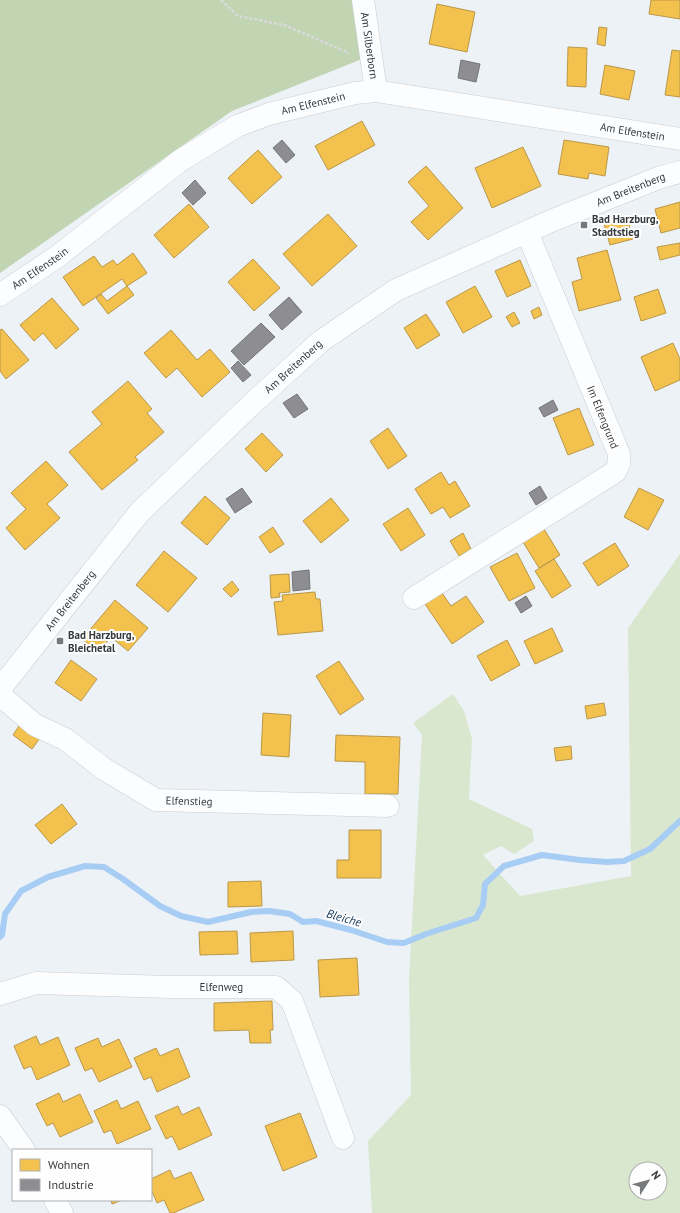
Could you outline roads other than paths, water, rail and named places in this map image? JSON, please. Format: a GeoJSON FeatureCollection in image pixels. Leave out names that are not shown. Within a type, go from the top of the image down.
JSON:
{"type":"FeatureCollection","features":[{"type":"Feature","properties":{"kind":"street","name":"Am Silberborn"},"geometry":{"type":"LineString","coordinates":[[363,0],[376,91]]}},
{"type":"Feature","properties":{"kind":"street","name":"Am Elfenstein"},"geometry":{"type":"LineString","coordinates":[[0,295],[58,256],[181,160],[236,126],[269,114],[355,93],[376,91],[680,139]]}},
{"type":"Feature","properties":{"kind":"street","name":"Am Breitenberg"},"geometry":{"type":"LineString","coordinates":[[0,689],[139,513],[254,402],[322,341],[396,290],[551,221],[661,177],[680,172]]}},
{"type":"Feature","properties":{"kind":"street","name":"Im Elfengrund"},"geometry":{"type":"LineString","coordinates":[[414,598],[615,472],[619,464],[618,454],[528,232]]}},
{"type":"Feature","properties":{"kind":"street","name":"Elfenstieg"},"geometry":{"type":"LineString","coordinates":[[0,695],[35,725],[65,739],[104,769],[156,800],[388,806]]}},
{"type":"Feature","properties":{"kind":"street","name":"Elfenweg"},"geometry":{"type":"LineString","coordinates":[[0,994],[36,984],[170,987],[276,987],[292,1001],[343,1138]]}},
{"type":"Feature","properties":{"kind":"street"},"geometry":{"type":"LineString","coordinates":[[0,1116],[23,1149]]}},
{"type":"Feature","properties":{"kind":"street"},"geometry":{"type":"LineString","coordinates":[[56,1201],[62,1213]]}},
{"type":"Feature","properties":{"kind":"waterway","name":"Bleiche"},"geometry":{"type":"LineString","coordinates":[[0,937],[2,935],[5,914],[21,891],[48,877],[85,866],[104,867],[160,906],[181,916],[208,922],[251,912],[269,911],[290,914],[303,922],[316,921],[351,930],[387,942],[404,943],[426,934],[476,918],[483,905],[485,884],[504,866],[542,855],[607,862],[624,861],[650,849],[680,821]]}},
{"type":"Feature","properties":{"kind":"place","name":"Bad Harzburg, Stadtstieg"},"geometry":{"type":"Point","coordinates":[584,225]}},
{"type":"Feature","properties":{"kind":"place","name":"Bad Harzburg, Bleichetal"},"geometry":{"type":"Point","coordinates":[60,641]}}]}
